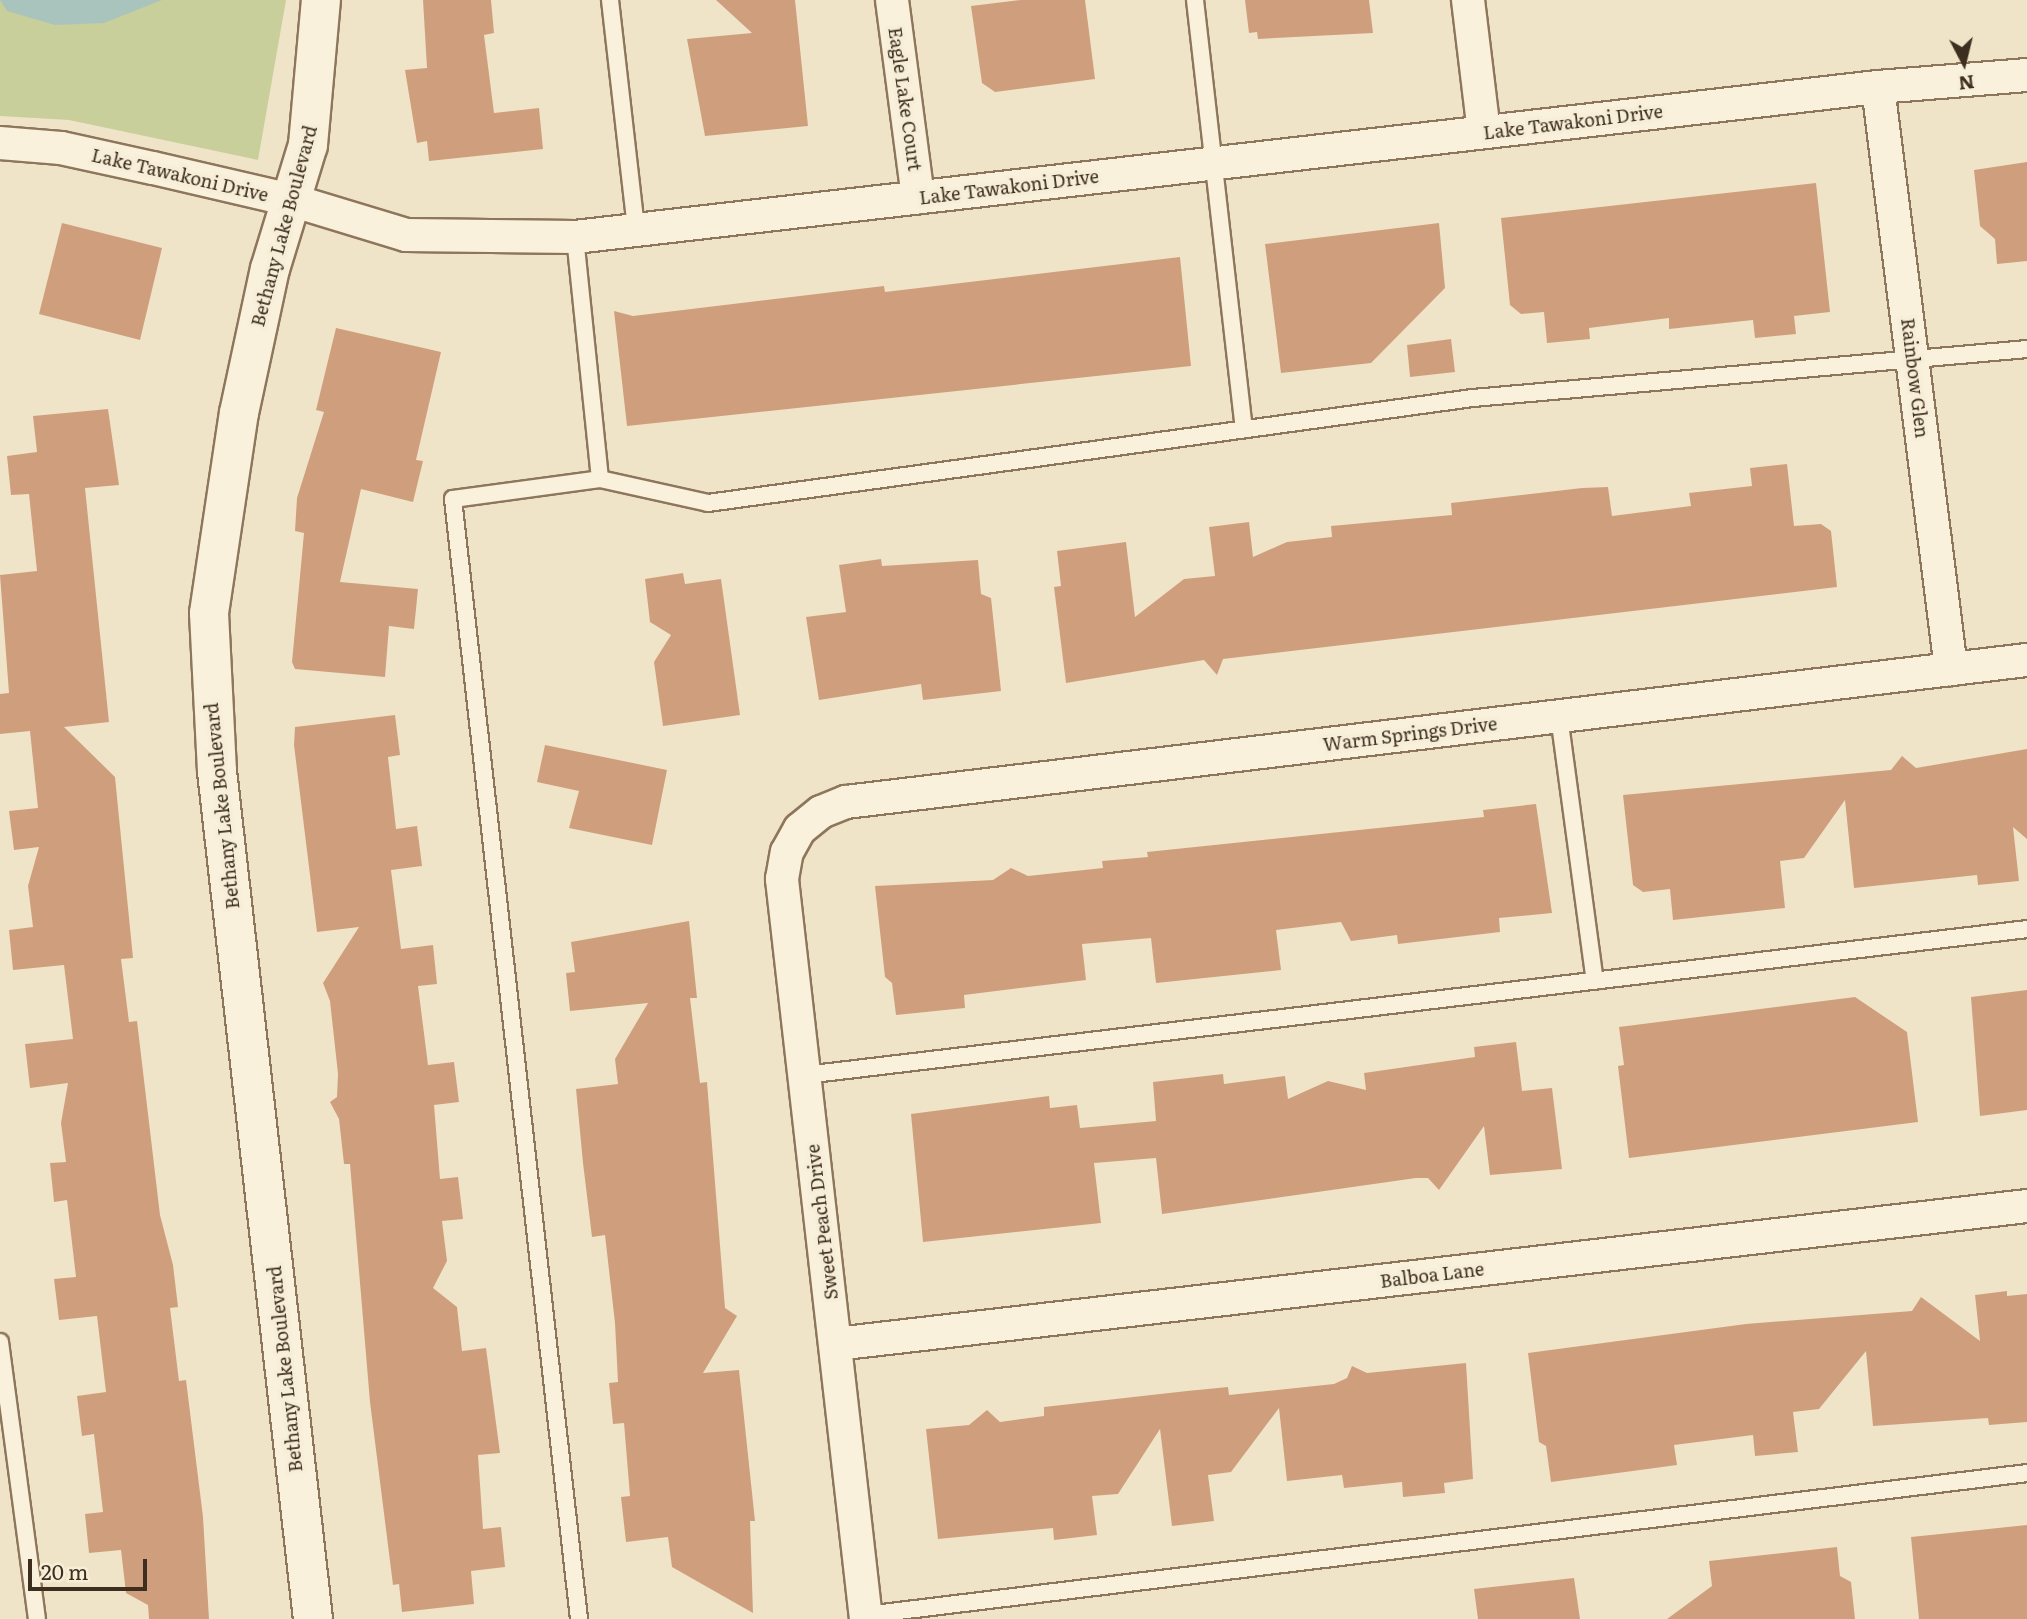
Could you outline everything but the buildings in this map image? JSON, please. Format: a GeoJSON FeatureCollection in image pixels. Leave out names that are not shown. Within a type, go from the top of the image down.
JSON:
{"type":"FeatureCollection","features":[{"type":"Feature","properties":{"kind":"street","name":"Bethany Lake Boulevard"},"geometry":{"type":"LineString","coordinates":[[313,1619],[210,682],[215,561],[239,413],[270,269],[315,105],[321,0]]}},
{"type":"Feature","properties":{"kind":"street","name":"Eagle Lake Court"},"geometry":{"type":"LineString","coordinates":[[892,0],[918,197]]}},
{"type":"Feature","properties":{"kind":"street"},"geometry":{"type":"LineString","coordinates":[[1468,0],[1484,132]]}},
{"type":"Feature","properties":{"kind":"street","name":"Lake Tawakoni Drive"},"geometry":{"type":"LineString","coordinates":[[0,143],[61,148],[291,200],[407,235],[575,237],[1878,87],[2027,75]]}},
{"type":"Feature","properties":{"kind":"street","name":"Rainbow Glen"},"geometry":{"type":"LineString","coordinates":[[1878,87],[1951,669]]}},
{"type":"Feature","properties":{"kind":"street","name":"Warm Springs Drive"},"geometry":{"type":"LineString","coordinates":[[800,829],[821,812],[846,802],[2027,660]]}},
{"type":"Feature","properties":{"kind":"street","name":"Sweet Peach Drive"},"geometry":{"type":"LineString","coordinates":[[800,829],[787,852],[782,878],[866,1617]]}},
{"type":"Feature","properties":{"kind":"street","name":"Balboa Lane"},"geometry":{"type":"LineString","coordinates":[[836,1344],[2027,1206]]}},
{"type":"Feature","properties":{"kind":"lane"},"geometry":{"type":"LineString","coordinates":[[610,0],[636,229]]}},
{"type":"Feature","properties":{"kind":"lane"},"geometry":{"type":"LineString","coordinates":[[1195,0],[1244,429]]}},
{"type":"Feature","properties":{"kind":"lane"},"geometry":{"type":"LineString","coordinates":[[575,237],[600,479]]}},
{"type":"Feature","properties":{"kind":"lane"},"geometry":{"type":"LineString","coordinates":[[579,1619],[453,499],[600,479],[708,503],[1473,398],[1913,363],[2027,349]]}},
{"type":"Feature","properties":{"kind":"lane"},"geometry":{"type":"LineString","coordinates":[[1559,716],[1595,981]]}},
{"type":"Feature","properties":{"kind":"lane"},"geometry":{"type":"LineString","coordinates":[[805,1075],[2027,929]]}},
{"type":"Feature","properties":{"kind":"lane"},"geometry":{"type":"LineString","coordinates":[[0,1342],[37,1619]]}},
{"type":"Feature","properties":{"kind":"lane"},"geometry":{"type":"LineString","coordinates":[[866,1617],[2027,1473]]}},
{"type":"Feature","properties":{"kind":"lane"},"geometry":{"type":"LineString","coordinates":[[0,1485],[17,1483]]}},
{"type":"Feature","properties":{"kind":"green space"},"geometry":{"type":"Polygon","coordinates":[[[0,0],[286,0],[258,160],[69,120],[0,116],[0,0]]]}},
{"type":"Feature","properties":{"kind":"water"},"geometry":{"type":"Polygon","coordinates":[[[0,0],[162,0],[104,23],[55,25],[7,11],[0,0]]]}}]}
